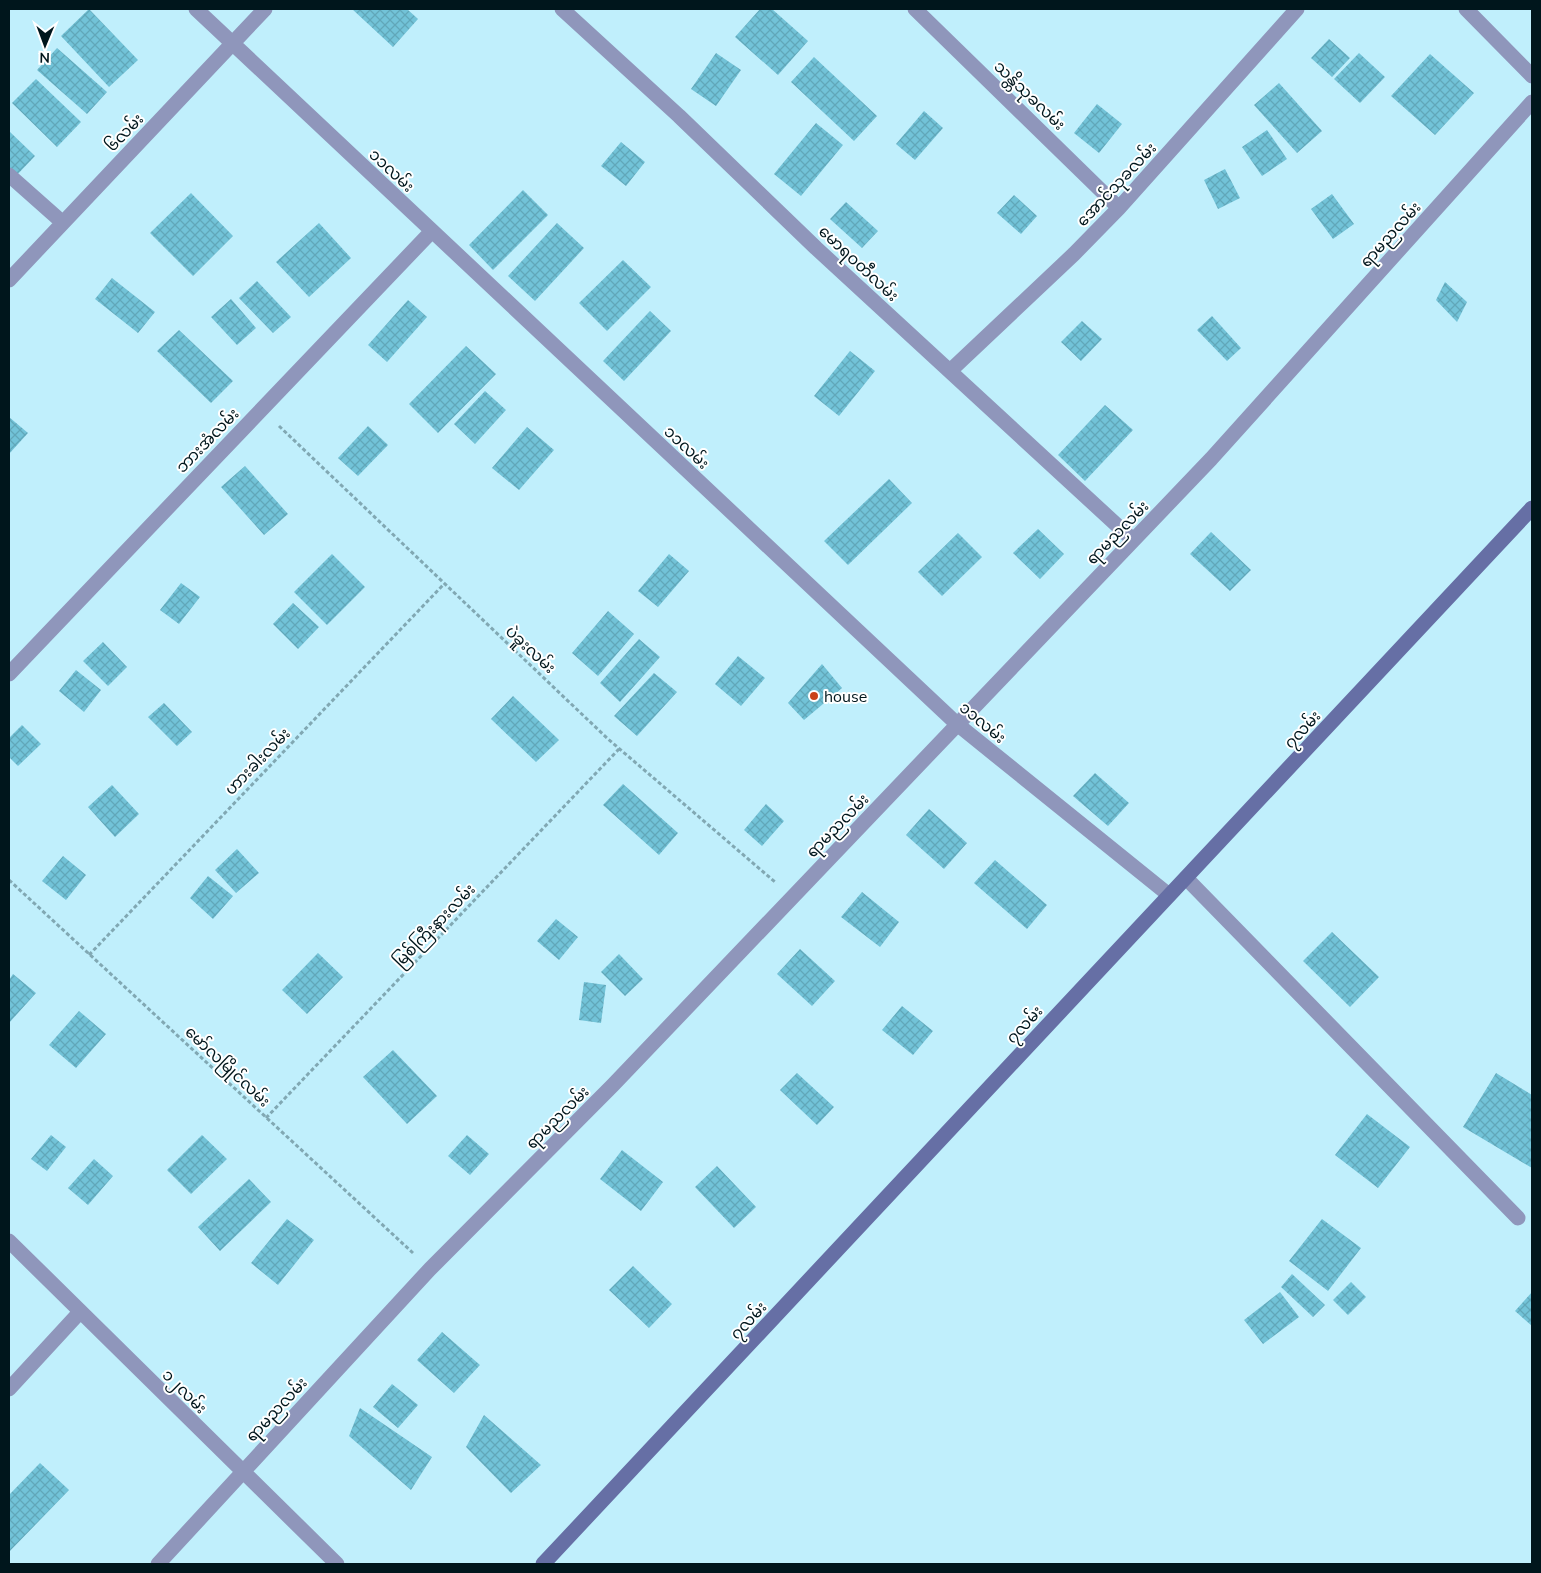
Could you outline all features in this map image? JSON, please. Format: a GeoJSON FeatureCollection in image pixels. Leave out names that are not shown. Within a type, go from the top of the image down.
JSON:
{"type":"FeatureCollection","features":[{"type":"Feature","properties":{"kind":"street","name":"၁၁လမ်း"},"geometry":{"type":"LineString","coordinates":[[196,9],[957,724],[1168,895]]}},
{"type":"Feature","properties":{"kind":"street","name":"၆လမ်း"},"geometry":{"type":"LineString","coordinates":[[9,280],[265,9]]}},
{"type":"Feature","properties":{"kind":"street","name":"မောရဝတီလမ်း"},"geometry":{"type":"LineString","coordinates":[[562,9],[679,116],[816,248],[1133,540]]}},
{"type":"Feature","properties":{"kind":"street","name":"သန္တိသုခလမ်း"},"geometry":{"type":"LineString","coordinates":[[914,9],[1119,208]]}},
{"type":"Feature","properties":{"kind":"street","name":"အောင်သုခလမ်း"},"geometry":{"type":"LineString","coordinates":[[950,371],[1074,254],[1119,208],[1297,9]]}},
{"type":"Feature","properties":{"kind":"street"},"geometry":{"type":"LineString","coordinates":[[1466,9],[1532,76]]}},
{"type":"Feature","properties":{"kind":"street","name":"ရာမညလမ်း"},"geometry":{"type":"LineString","coordinates":[[158,1564],[430,1269],[613,1085],[1211,459],[1532,102]]}},
{"type":"Feature","properties":{"kind":"street"},"geometry":{"type":"LineString","coordinates":[[9,175],[62,222]]}},
{"type":"Feature","properties":{"kind":"street","name":"ဘားအံလမ်း"},"geometry":{"type":"LineString","coordinates":[[9,674],[432,231]]}},
{"type":"Feature","properties":{"kind":"street","name":"၇လမ်း"},"geometry":{"type":"LineString","coordinates":[[543,1564],[1532,508]]}},
{"type":"Feature","properties":{"kind":"street"},"geometry":{"type":"LineString","coordinates":[[1186,878],[1518,1218]]}},
{"type":"Feature","properties":{"kind":"street","name":"၁၂လမ်း"},"geometry":{"type":"LineString","coordinates":[[9,1241],[337,1564]]}},
{"type":"Feature","properties":{"kind":"street"},"geometry":{"type":"LineString","coordinates":[[9,1389],[80,1312]]}},
{"type":"Feature","properties":{"kind":"path","name":"ပဲခူးလမ်း"},"geometry":{"type":"LineString","coordinates":[[261,409],[619,749],[792,897]]}},
{"type":"Feature","properties":{"kind":"path","name":"ဟားခါးလမ်း"},"geometry":{"type":"LineString","coordinates":[[89,955],[444,584]]}},
{"type":"Feature","properties":{"kind":"path","name":"မြစ်ကြီးနားလမ်း"},"geometry":{"type":"LineString","coordinates":[[266,1118],[619,749]]}},
{"type":"Feature","properties":{"kind":"path","name":"မော်လမြိုင်လမ်း"},"geometry":{"type":"LineString","coordinates":[[9,880],[430,1269]]}},
{"type":"Feature","properties":{"kind":"building"},"geometry":{"type":"Polygon","coordinates":[[[89,9],[138,60],[109,87],[61,36],[89,9]]]}},
{"type":"Feature","properties":{"kind":"building"},"geometry":{"type":"Polygon","coordinates":[[[352,9],[407,9],[418,19],[393,47],[352,9]]]}},
{"type":"Feature","properties":{"kind":"building"},"geometry":{"type":"Polygon","coordinates":[[[760,9],[772,9],[808,41],[778,75],[735,37],[760,9]]]}},
{"type":"Feature","properties":{"kind":"building"},"geometry":{"type":"Polygon","coordinates":[[[1329,39],[1350,58],[1332,77],[1311,58],[1329,39]]]}},
{"type":"Feature","properties":{"kind":"building"},"geometry":{"type":"Polygon","coordinates":[[[57,48],[107,92],[87,114],[37,70],[57,48]]]}},
{"type":"Feature","properties":{"kind":"building"},"geometry":{"type":"Polygon","coordinates":[[[716,53],[741,70],[716,106],[691,89],[716,53]]]}},
{"type":"Feature","properties":{"kind":"building"},"geometry":{"type":"Polygon","coordinates":[[[1359,53],[1385,77],[1360,103],[1334,79],[1359,53]]]}},
{"type":"Feature","properties":{"kind":"building"},"geometry":{"type":"Polygon","coordinates":[[[1430,54],[1474,93],[1435,135],[1391,96],[1430,54]]]}},
{"type":"Feature","properties":{"kind":"building"},"geometry":{"type":"Polygon","coordinates":[[[814,57],[877,116],[854,141],[791,82],[814,57]]]}},
{"type":"Feature","properties":{"kind":"building"},"geometry":{"type":"Polygon","coordinates":[[[36,79],[81,122],[57,147],[12,103],[36,79]]]}},
{"type":"Feature","properties":{"kind":"building"},"geometry":{"type":"Polygon","coordinates":[[[1279,83],[1322,131],[1297,153],[1254,105],[1279,83]]]}},
{"type":"Feature","properties":{"kind":"building"},"geometry":{"type":"Polygon","coordinates":[[[1097,104],[1122,124],[1099,153],[1074,133],[1097,104]]]}},
{"type":"Feature","properties":{"kind":"building"},"geometry":{"type":"Polygon","coordinates":[[[924,111],[943,128],[915,160],[896,144],[924,111]]]}},
{"type":"Feature","properties":{"kind":"building"},"geometry":{"type":"Polygon","coordinates":[[[816,123],[843,145],[801,196],[774,174],[816,123]]]}},
{"type":"Feature","properties":{"kind":"building"},"geometry":{"type":"Polygon","coordinates":[[[1267,130],[1287,159],[1262,176],[1242,147],[1267,130]]]}},
{"type":"Feature","properties":{"kind":"building"},"geometry":{"type":"Polygon","coordinates":[[[9,131],[35,156],[14,178],[9,173],[9,131]]]}},
{"type":"Feature","properties":{"kind":"building"},"geometry":{"type":"Polygon","coordinates":[[[621,142],[645,162],[626,186],[601,166],[621,142]]]}},
{"type":"Feature","properties":{"kind":"building"},"geometry":{"type":"Polygon","coordinates":[[[1225,169],[1240,198],[1218,209],[1204,180],[1225,169]]]}},
{"type":"Feature","properties":{"kind":"building"},"geometry":{"type":"Polygon","coordinates":[[[523,190],[548,215],[493,270],[469,245],[523,190]]]}},
{"type":"Feature","properties":{"kind":"building"},"geometry":{"type":"Polygon","coordinates":[[[191,193],[233,236],[193,276],[150,233],[191,193]]]}},
{"type":"Feature","properties":{"kind":"building"},"geometry":{"type":"Polygon","coordinates":[[[1332,194],[1354,224],[1333,239],[1311,209],[1332,194]]]}},
{"type":"Feature","properties":{"kind":"building"},"geometry":{"type":"Polygon","coordinates":[[[1014,195],[1037,216],[1021,234],[997,213],[1014,195]]]}},
{"type":"Feature","properties":{"kind":"building"},"geometry":{"type":"Polygon","coordinates":[[[846,202],[878,231],[862,248],[830,219],[846,202]]]}},
{"type":"Feature","properties":{"kind":"building"},"geometry":{"type":"Polygon","coordinates":[[[319,223],[351,258],[309,297],[276,262],[319,223]]]}},
{"type":"Feature","properties":{"kind":"building"},"geometry":{"type":"Polygon","coordinates":[[[557,223],[584,248],[535,301],[508,276],[557,223]]]}},
{"type":"Feature","properties":{"kind":"building"},"geometry":{"type":"Polygon","coordinates":[[[623,260],[651,287],[607,331],[579,303],[623,260]]]}},
{"type":"Feature","properties":{"kind":"building"},"geometry":{"type":"Polygon","coordinates":[[[112,278],[155,312],[138,333],[95,299],[112,278]]]}},
{"type":"Feature","properties":{"kind":"building"},"geometry":{"type":"Polygon","coordinates":[[[257,281],[291,317],[273,333],[239,298],[257,281]]]}},
{"type":"Feature","properties":{"kind":"building"},"geometry":{"type":"Polygon","coordinates":[[[1445,282],[1467,302],[1457,322],[1436,300],[1445,282]]]}},
{"type":"Feature","properties":{"kind":"building"},"geometry":{"type":"Polygon","coordinates":[[[231,299],[256,328],[237,345],[211,317],[231,299]]]}},
{"type":"Feature","properties":{"kind":"building"},"geometry":{"type":"Polygon","coordinates":[[[408,300],[427,317],[387,362],[368,345],[408,300]]]}},
{"type":"Feature","properties":{"kind":"building"},"geometry":{"type":"Polygon","coordinates":[[[650,311],[671,331],[624,381],[603,361],[650,311]]]}},
{"type":"Feature","properties":{"kind":"building"},"geometry":{"type":"Polygon","coordinates":[[[1212,316],[1241,348],[1227,361],[1197,330],[1212,316]]]}},
{"type":"Feature","properties":{"kind":"building"},"geometry":{"type":"Polygon","coordinates":[[[1082,321],[1102,339],[1081,361],[1061,342],[1082,321]]]}},
{"type":"Feature","properties":{"kind":"building"},"geometry":{"type":"Polygon","coordinates":[[[179,330],[233,381],[211,403],[157,351],[179,330]]]}},
{"type":"Feature","properties":{"kind":"building"},"geometry":{"type":"Polygon","coordinates":[[[466,346],[496,374],[438,433],[409,404],[466,346]]]}},
{"type":"Feature","properties":{"kind":"building"},"geometry":{"type":"Polygon","coordinates":[[[850,351],[875,371],[839,416],[814,396],[850,351]]]}},
{"type":"Feature","properties":{"kind":"building"},"geometry":{"type":"Polygon","coordinates":[[[485,391],[506,410],[475,444],[454,424],[485,391]]]}},
{"type":"Feature","properties":{"kind":"building"},"geometry":{"type":"Polygon","coordinates":[[[1105,405],[1133,430],[1085,481],[1058,455],[1105,405]]]}},
{"type":"Feature","properties":{"kind":"building"},"geometry":{"type":"Polygon","coordinates":[[[9,417],[28,433],[9,454],[9,417]]]}},
{"type":"Feature","properties":{"kind":"building"},"geometry":{"type":"Polygon","coordinates":[[[368,426],[388,445],[358,476],[338,458],[368,426]]]}},
{"type":"Feature","properties":{"kind":"building"},"geometry":{"type":"Polygon","coordinates":[[[527,427],[554,450],[519,490],[492,468],[527,427]]]}},
{"type":"Feature","properties":{"kind":"building"},"geometry":{"type":"Polygon","coordinates":[[[245,466],[288,514],[264,535],[221,487],[245,466]]]}},
{"type":"Feature","properties":{"kind":"building"},"geometry":{"type":"Polygon","coordinates":[[[889,479],[912,503],[848,565],[824,541],[889,479]]]}},
{"type":"Feature","properties":{"kind":"building"},"geometry":{"type":"Polygon","coordinates":[[[1038,529],[1064,554],[1040,579],[1013,553],[1038,529]]]}},
{"type":"Feature","properties":{"kind":"building"},"geometry":{"type":"Polygon","coordinates":[[[1211,532],[1251,570],[1230,591],[1190,554],[1211,532]]]}},
{"type":"Feature","properties":{"kind":"building"},"geometry":{"type":"Polygon","coordinates":[[[958,533],[982,557],[942,596],[918,572],[958,533]]]}},
{"type":"Feature","properties":{"kind":"building"},"geometry":{"type":"Polygon","coordinates":[[[332,554],[365,587],[327,625],[294,592],[332,554]]]}},
{"type":"Feature","properties":{"kind":"building"},"geometry":{"type":"Polygon","coordinates":[[[669,554],[689,571],[658,607],[638,591],[669,554]]]}},
{"type":"Feature","properties":{"kind":"building"},"geometry":{"type":"Polygon","coordinates":[[[181,583],[200,597],[179,624],[160,610],[181,583]]]}},
{"type":"Feature","properties":{"kind":"building"},"geometry":{"type":"Polygon","coordinates":[[[293,603],[319,627],[298,649],[273,624],[293,603]]]}},
{"type":"Feature","properties":{"kind":"building"},"geometry":{"type":"Polygon","coordinates":[[[608,611],[634,634],[598,676],[572,653],[608,611]]]}},
{"type":"Feature","properties":{"kind":"building"},"geometry":{"type":"Polygon","coordinates":[[[639,639],[660,657],[620,702],[600,683],[639,639]]]}},
{"type":"Feature","properties":{"kind":"building"},"geometry":{"type":"Polygon","coordinates":[[[103,642],[127,667],[108,686],[83,661],[103,642]]]}},
{"type":"Feature","properties":{"kind":"building"},"geometry":{"type":"Polygon","coordinates":[[[738,656],[765,678],[741,706],[715,684],[738,656]]]}},
{"type":"Feature","properties":{"kind":"building","name":"house"},"geometry":{"type":"Polygon","coordinates":[[[822,664],[842,688],[804,720],[788,703],[822,664]]]}},
{"type":"Feature","properties":{"kind":"building"},"geometry":{"type":"Polygon","coordinates":[[[76,670],[101,690],[84,712],[59,691],[76,670]]]}},
{"type":"Feature","properties":{"kind":"building"},"geometry":{"type":"Polygon","coordinates":[[[654,673],[677,692],[637,736],[614,716],[654,673]]]}},
{"type":"Feature","properties":{"kind":"building"},"geometry":{"type":"Polygon","coordinates":[[[513,696],[559,740],[536,762],[491,719],[513,696]]]}},
{"type":"Feature","properties":{"kind":"building"},"geometry":{"type":"Polygon","coordinates":[[[164,703],[192,732],[177,746],[148,717],[164,703]]]}},
{"type":"Feature","properties":{"kind":"building"},"geometry":{"type":"Polygon","coordinates":[[[22,725],[41,744],[18,766],[9,757],[9,738],[22,725]]]}},
{"type":"Feature","properties":{"kind":"building"},"geometry":{"type":"Polygon","coordinates":[[[1095,773],[1129,803],[1108,826],[1073,796],[1095,773]]]}},
{"type":"Feature","properties":{"kind":"building"},"geometry":{"type":"Polygon","coordinates":[[[623,784],[678,833],[659,855],[603,805],[623,784]]]}},
{"type":"Feature","properties":{"kind":"building"},"geometry":{"type":"Polygon","coordinates":[[[112,785],[139,814],[115,837],[88,807],[112,785]]]}},
{"type":"Feature","properties":{"kind":"building"},"geometry":{"type":"Polygon","coordinates":[[[766,804],[784,821],[762,846],[744,830],[766,804]]]}},
{"type":"Feature","properties":{"kind":"building"},"geometry":{"type":"Polygon","coordinates":[[[929,809],[967,843],[944,869],[906,835],[929,809]]]}},
{"type":"Feature","properties":{"kind":"building"},"geometry":{"type":"Polygon","coordinates":[[[237,849],[259,873],[236,893],[215,870],[237,849]]]}},
{"type":"Feature","properties":{"kind":"building"},"geometry":{"type":"Polygon","coordinates":[[[63,856],[86,875],[66,900],[42,881],[63,856]]]}},
{"type":"Feature","properties":{"kind":"building"},"geometry":{"type":"Polygon","coordinates":[[[995,860],[1047,905],[1027,929],[974,883],[995,860]]]}},
{"type":"Feature","properties":{"kind":"building"},"geometry":{"type":"Polygon","coordinates":[[[208,876],[233,896],[213,919],[190,898],[208,876]]]}},
{"type":"Feature","properties":{"kind":"building"},"geometry":{"type":"Polygon","coordinates":[[[862,892],[899,922],[880,947],[841,917],[862,892]]]}},
{"type":"Feature","properties":{"kind":"building"},"geometry":{"type":"Polygon","coordinates":[[[556,919],[578,937],[559,960],[537,941],[556,919]]]}},
{"type":"Feature","properties":{"kind":"building"},"geometry":{"type":"Polygon","coordinates":[[[1332,932],[1379,977],[1350,1007],[1303,961],[1332,932]]]}},
{"type":"Feature","properties":{"kind":"building"},"geometry":{"type":"Polygon","coordinates":[[[800,949],[835,981],[812,1006],[777,974],[800,949]]]}},
{"type":"Feature","properties":{"kind":"building"},"geometry":{"type":"Polygon","coordinates":[[[318,953],[343,977],[307,1014],[282,990],[318,953]]]}},
{"type":"Feature","properties":{"kind":"building"},"geometry":{"type":"Polygon","coordinates":[[[619,954],[643,979],[625,996],[601,972],[619,954]]]}},
{"type":"Feature","properties":{"kind":"building"},"geometry":{"type":"Polygon","coordinates":[[[13,974],[36,993],[9,1023],[9,980],[13,974]]]}},
{"type":"Feature","properties":{"kind":"building"},"geometry":{"type":"Polygon","coordinates":[[[584,982],[606,985],[601,1023],[579,1020],[584,982]]]}},
{"type":"Feature","properties":{"kind":"building"},"geometry":{"type":"Polygon","coordinates":[[[902,1006],[933,1031],[913,1055],[882,1030],[902,1006]]]}},
{"type":"Feature","properties":{"kind":"building"},"geometry":{"type":"Polygon","coordinates":[[[79,1011],[106,1034],[76,1068],[49,1045],[79,1011]]]}},
{"type":"Feature","properties":{"kind":"building"},"geometry":{"type":"Polygon","coordinates":[[[393,1050],[437,1096],[407,1124],[363,1077],[393,1050]]]}},
{"type":"Feature","properties":{"kind":"building"},"geometry":{"type":"Polygon","coordinates":[[[797,1073],[834,1107],[817,1125],[780,1090],[797,1073]]]}},
{"type":"Feature","properties":{"kind":"building"},"geometry":{"type":"Polygon","coordinates":[[[1496,1073],[1532,1095],[1532,1168],[1463,1127],[1496,1073]]]}},
{"type":"Feature","properties":{"kind":"building"},"geometry":{"type":"Polygon","coordinates":[[[1367,1114],[1410,1147],[1378,1188],[1335,1155],[1367,1114]]]}},
{"type":"Feature","properties":{"kind":"building"},"geometry":{"type":"Polygon","coordinates":[[[51,1135],[66,1147],[47,1171],[31,1159],[51,1135]]]}},
{"type":"Feature","properties":{"kind":"building"},"geometry":{"type":"Polygon","coordinates":[[[202,1135],[227,1159],[191,1194],[167,1170],[202,1135]]]}},
{"type":"Feature","properties":{"kind":"building"},"geometry":{"type":"Polygon","coordinates":[[[467,1135],[489,1154],[470,1175],[448,1156],[467,1135]]]}},
{"type":"Feature","properties":{"kind":"building"},"geometry":{"type":"Polygon","coordinates":[[[622,1150],[663,1182],[641,1211],[600,1179],[622,1150]]]}},
{"type":"Feature","properties":{"kind":"building"},"geometry":{"type":"Polygon","coordinates":[[[94,1159],[113,1176],[88,1205],[68,1188],[94,1159]]]}},
{"type":"Feature","properties":{"kind":"building"},"geometry":{"type":"Polygon","coordinates":[[[717,1166],[756,1207],[734,1228],[695,1187],[717,1166]]]}},
{"type":"Feature","properties":{"kind":"building"},"geometry":{"type":"Polygon","coordinates":[[[249,1179],[271,1202],[220,1251],[198,1227],[249,1179]]]}},
{"type":"Feature","properties":{"kind":"building"},"geometry":{"type":"Polygon","coordinates":[[[287,1219],[314,1240],[278,1285],[251,1263],[287,1219]]]}},
{"type":"Feature","properties":{"kind":"building"},"geometry":{"type":"Polygon","coordinates":[[[1322,1219],[1361,1248],[1328,1291],[1289,1261],[1322,1219]]]}},
{"type":"Feature","properties":{"kind":"building"},"geometry":{"type":"Polygon","coordinates":[[[633,1266],[672,1304],[649,1328],[609,1290],[633,1266]]]}},
{"type":"Feature","properties":{"kind":"building"},"geometry":{"type":"Polygon","coordinates":[[[1292,1274],[1325,1305],[1313,1317],[1281,1287],[1292,1274]]]}},
{"type":"Feature","properties":{"kind":"building"},"geometry":{"type":"Polygon","coordinates":[[[1351,1282],[1366,1297],[1348,1315],[1333,1300],[1351,1282]]]}},
{"type":"Feature","properties":{"kind":"building"},"geometry":{"type":"Polygon","coordinates":[[[1280,1292],[1299,1317],[1263,1344],[1244,1320],[1280,1292]]]}},
{"type":"Feature","properties":{"kind":"building"},"geometry":{"type":"Polygon","coordinates":[[[1532,1292],[1532,1326],[1515,1311],[1532,1292]]]}},
{"type":"Feature","properties":{"kind":"building"},"geometry":{"type":"Polygon","coordinates":[[[442,1332],[480,1365],[454,1393],[417,1360],[442,1332]]]}},
{"type":"Feature","properties":{"kind":"building"},"geometry":{"type":"Polygon","coordinates":[[[392,1384],[418,1405],[398,1428],[373,1407],[392,1384]]]}},
{"type":"Feature","properties":{"kind":"building"},"geometry":{"type":"Polygon","coordinates":[[[360,1408],[432,1457],[411,1490],[349,1436],[360,1408]]]}},
{"type":"Feature","properties":{"kind":"building"},"geometry":{"type":"Polygon","coordinates":[[[484,1415],[541,1465],[511,1493],[466,1447],[484,1415]]]}},
{"type":"Feature","properties":{"kind":"building"},"geometry":{"type":"Polygon","coordinates":[[[40,1463],[69,1490],[9,1552],[9,1495],[40,1463]]]}},
{"type":"Feature","properties":{"kind":"place","name":"house"},"geometry":{"type":"Point","coordinates":[814,696]}}]}
